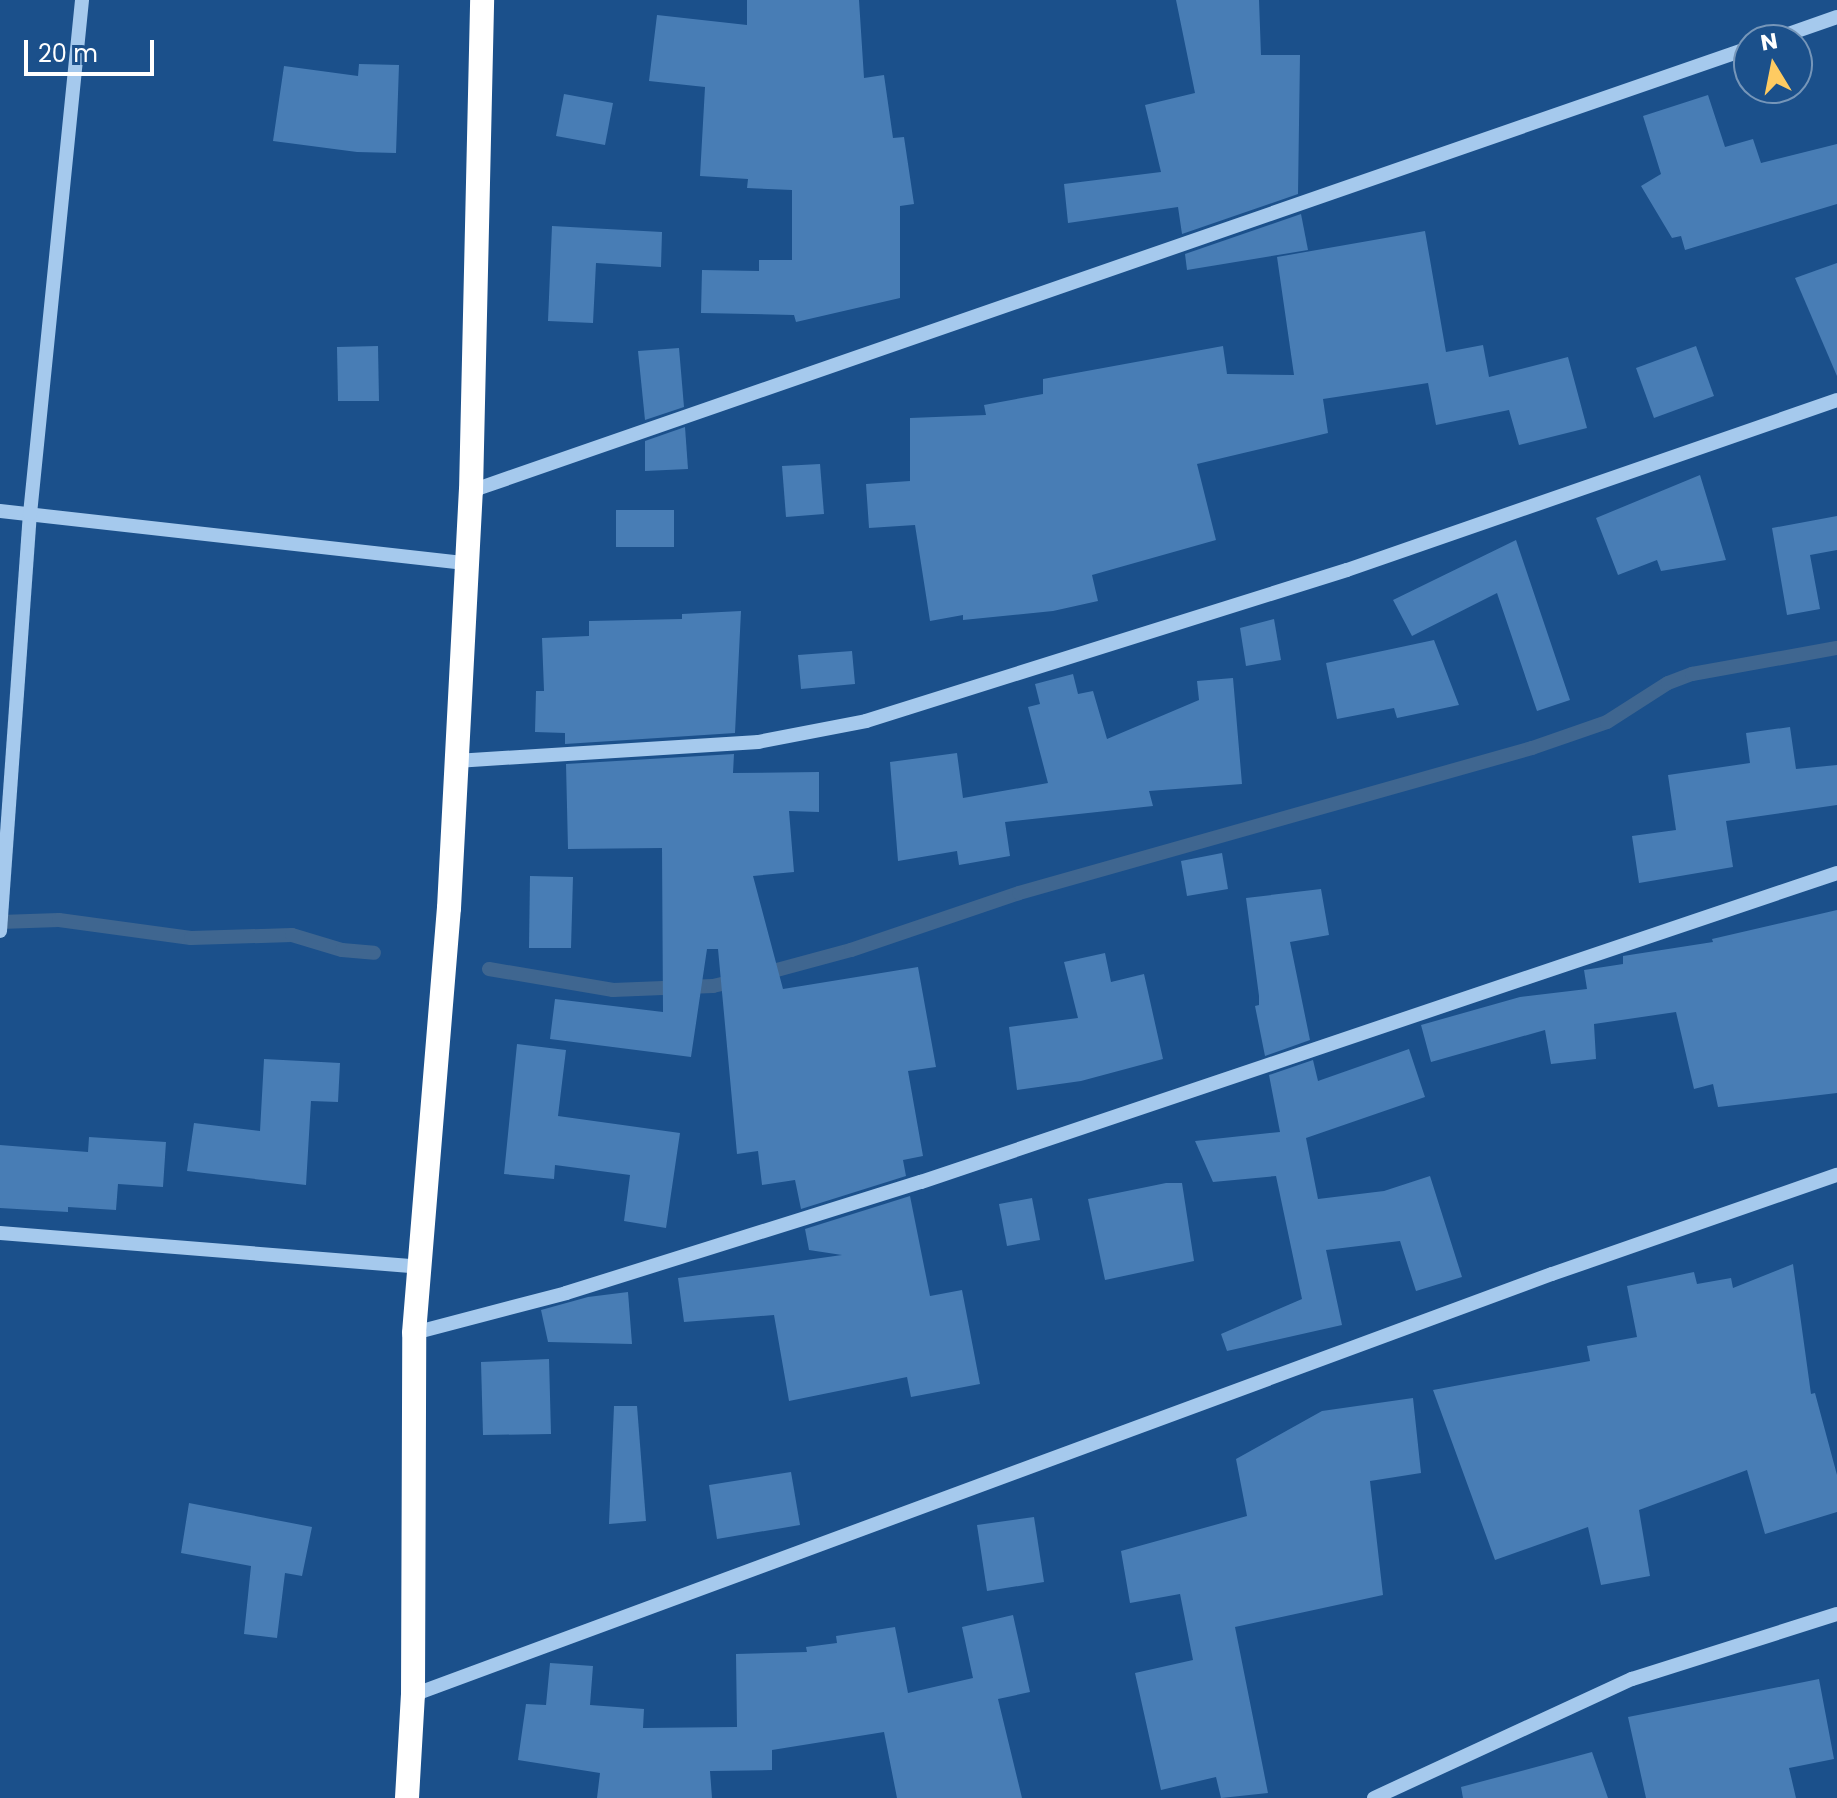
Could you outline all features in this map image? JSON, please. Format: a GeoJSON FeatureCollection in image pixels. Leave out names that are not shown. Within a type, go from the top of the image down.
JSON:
{"type":"FeatureCollection","features":[{"type":"Feature","properties":{"kind":"highway"},"geometry":{"type":"LineString","coordinates":[[407,1798],[413,1695],[414,1333],[449,908],[471,491],[485,0]]}},
{"type":"Feature","properties":{"kind":"street"},"geometry":{"type":"LineString","coordinates":[[0,931],[30,514],[82,0]]}},
{"type":"Feature","properties":{"kind":"street"},"geometry":{"type":"LineString","coordinates":[[1813,25],[1837,17]]}},
{"type":"Feature","properties":{"kind":"street"},"geometry":{"type":"LineString","coordinates":[[471,491],[1733,54]]}},
{"type":"Feature","properties":{"kind":"street"},"geometry":{"type":"LineString","coordinates":[[456,761],[758,742],[866,721],[1347,570],[1837,400]]}},
{"type":"Feature","properties":{"kind":"street"},"geometry":{"type":"LineString","coordinates":[[0,511],[465,563]]}},
{"type":"Feature","properties":{"kind":"street"},"geometry":{"type":"LineString","coordinates":[[414,1333],[566,1293],[921,1182],[1837,873]]}},
{"type":"Feature","properties":{"kind":"street"},"geometry":{"type":"LineString","coordinates":[[413,1695],[1552,1274],[1837,1175]]}},
{"type":"Feature","properties":{"kind":"street"},"geometry":{"type":"LineString","coordinates":[[0,1233],[420,1267]]}},
{"type":"Feature","properties":{"kind":"street"},"geometry":{"type":"LineString","coordinates":[[1374,1798],[1632,1679],[1837,1614]]}},
{"type":"Feature","properties":{"kind":"building"},"geometry":{"type":"Polygon","coordinates":[[[747,0],[859,0],[864,78],[884,75],[893,138],[904,137],[914,204],[900,206],[900,298],[796,322],[794,315],[701,313],[702,270],[759,271],[759,260],[792,260],[792,190],[747,188],[748,179],[700,176],[705,87],[649,81],[657,15],[747,25],[747,0]]]}},
{"type":"Feature","properties":{"kind":"building"},"geometry":{"type":"Polygon","coordinates":[[[1176,0],[1259,0],[1261,55],[1300,55],[1298,194],[1182,234],[1178,207],[1068,223],[1064,184],[1161,172],[1145,105],[1195,93],[1176,0]]]}},
{"type":"Feature","properties":{"kind":"building"},"geometry":{"type":"Polygon","coordinates":[[[359,64],[399,65],[396,153],[357,152],[273,141],[284,66],[358,76],[359,64]]]}},
{"type":"Feature","properties":{"kind":"building"},"geometry":{"type":"Polygon","coordinates":[[[564,94],[613,103],[605,145],[556,136],[564,94]]]}},
{"type":"Feature","properties":{"kind":"building"},"geometry":{"type":"Polygon","coordinates":[[[1708,95],[1725,147],[1753,139],[1761,163],[1837,144],[1837,204],[1685,250],[1681,236],[1672,238],[1641,186],[1661,174],[1643,116],[1708,95]]]}},
{"type":"Feature","properties":{"kind":"building"},"geometry":{"type":"Polygon","coordinates":[[[1301,214],[1308,250],[1187,270],[1185,254],[1301,214]]]}},
{"type":"Feature","properties":{"kind":"building"},"geometry":{"type":"Polygon","coordinates":[[[552,226],[662,232],[661,267],[596,263],[593,323],[548,321],[552,226]]]}},
{"type":"Feature","properties":{"kind":"building"},"geometry":{"type":"Polygon","coordinates":[[[1425,231],[1446,352],[1483,345],[1489,377],[1568,357],[1587,428],[1519,445],[1509,410],[1436,425],[1428,383],[1323,399],[1328,433],[1197,464],[1216,540],[1092,575],[1098,601],[1053,611],[963,620],[963,615],[930,621],[915,525],[869,528],[866,484],[910,481],[910,418],[986,415],[984,405],[1043,394],[1043,379],[1223,346],[1227,374],[1294,375],[1277,257],[1425,231]]]}},
{"type":"Feature","properties":{"kind":"building"},"geometry":{"type":"Polygon","coordinates":[[[1837,263],[1837,376],[1795,278],[1837,263]]]}},
{"type":"Feature","properties":{"kind":"building"},"geometry":{"type":"Polygon","coordinates":[[[378,346],[379,401],[338,401],[337,347],[378,346]]]}},
{"type":"Feature","properties":{"kind":"building"},"geometry":{"type":"Polygon","coordinates":[[[1696,346],[1714,396],[1654,418],[1636,368],[1696,346]]]}},
{"type":"Feature","properties":{"kind":"building"},"geometry":{"type":"Polygon","coordinates":[[[679,348],[684,407],[645,420],[638,351],[679,348]]]}},
{"type":"Feature","properties":{"kind":"building"},"geometry":{"type":"Polygon","coordinates":[[[685,427],[688,469],[645,471],[645,441],[685,427]]]}},
{"type":"Feature","properties":{"kind":"building"},"geometry":{"type":"Polygon","coordinates":[[[820,464],[824,514],[786,517],[782,466],[820,464]]]}},
{"type":"Feature","properties":{"kind":"building"},"geometry":{"type":"Polygon","coordinates":[[[1700,475],[1726,560],[1661,571],[1657,560],[1618,575],[1596,518],[1700,475]]]}},
{"type":"Feature","properties":{"kind":"building"},"geometry":{"type":"Polygon","coordinates":[[[616,510],[674,510],[674,547],[616,547],[616,510]]]}},
{"type":"Feature","properties":{"kind":"building"},"geometry":{"type":"Polygon","coordinates":[[[1837,516],[1837,550],[1810,555],[1820,609],[1787,615],[1772,528],[1837,516]]]}},
{"type":"Feature","properties":{"kind":"building"},"geometry":{"type":"Polygon","coordinates":[[[1516,540],[1570,700],[1537,711],[1497,593],[1412,636],[1393,600],[1516,540]]]}},
{"type":"Feature","properties":{"kind":"building"},"geometry":{"type":"Polygon","coordinates":[[[741,611],[735,733],[565,744],[565,733],[535,732],[536,691],[544,691],[542,638],[589,636],[589,621],[682,619],[682,614],[741,611]]]}},
{"type":"Feature","properties":{"kind":"building"},"geometry":{"type":"Polygon","coordinates":[[[1274,619],[1281,660],[1246,666],[1240,628],[1274,619]]]}},
{"type":"Feature","properties":{"kind":"building"},"geometry":{"type":"Polygon","coordinates":[[[1434,640],[1459,705],[1397,718],[1394,708],[1337,719],[1326,663],[1434,640]]]}},
{"type":"Feature","properties":{"kind":"building"},"geometry":{"type":"Polygon","coordinates":[[[852,651],[855,684],[801,689],[798,655],[852,651]]]}},
{"type":"Feature","properties":{"kind":"building"},"geometry":{"type":"Polygon","coordinates":[[[1073,674],[1078,694],[1093,691],[1107,739],[1199,700],[1197,681],[1233,678],[1242,784],[1149,791],[1153,806],[1005,822],[1010,856],[959,865],[957,851],[898,861],[890,762],[957,753],[963,798],[1048,783],[1028,707],[1040,704],[1035,684],[1073,674]]]}},
{"type":"Feature","properties":{"kind":"building"},"geometry":{"type":"Polygon","coordinates":[[[1790,727],[1796,769],[1837,765],[1837,805],[1726,821],[1733,867],[1639,883],[1632,836],[1676,830],[1668,775],[1750,763],[1746,733],[1790,727]]]}},
{"type":"Feature","properties":{"kind":"building"},"geometry":{"type":"Polygon","coordinates":[[[734,754],[733,773],[819,772],[819,812],[789,811],[794,872],[753,876],[783,989],[918,967],[936,1067],[908,1071],[923,1156],[903,1160],[906,1176],[801,1209],[795,1180],[762,1185],[758,1151],[737,1154],[718,949],[707,949],[691,1057],[550,1039],[555,999],[663,1012],[662,848],[568,849],[566,764],[734,754]]]}},
{"type":"Feature","properties":{"kind":"building"},"geometry":{"type":"Polygon","coordinates":[[[1222,853],[1228,889],[1187,896],[1181,861],[1222,853]]]}},
{"type":"Feature","properties":{"kind":"building"},"geometry":{"type":"Polygon","coordinates":[[[530,876],[573,877],[571,948],[529,948],[530,876]]]}},
{"type":"Feature","properties":{"kind":"building"},"geometry":{"type":"Polygon","coordinates":[[[1321,889],[1329,935],[1290,942],[1310,1040],[1265,1056],[1255,1006],[1259,1005],[1259,996],[1246,898],[1321,889]]]}},
{"type":"Feature","properties":{"kind":"building"},"geometry":{"type":"Polygon","coordinates":[[[1837,910],[1837,1093],[1718,1107],[1713,1084],[1694,1089],[1676,1012],[1594,1024],[1596,1059],[1551,1064],[1545,1030],[1431,1062],[1421,1025],[1520,997],[1587,989],[1584,970],[1623,964],[1623,956],[1713,942],[1712,939],[1837,910]]]}},
{"type":"Feature","properties":{"kind":"building"},"geometry":{"type":"Polygon","coordinates":[[[1105,953],[1111,982],[1144,974],[1163,1059],[1081,1081],[1017,1090],[1009,1027],[1078,1018],[1064,962],[1105,953]]]}},
{"type":"Feature","properties":{"kind":"building"},"geometry":{"type":"Polygon","coordinates":[[[517,1044],[566,1050],[558,1116],[680,1133],[666,1228],[624,1221],[630,1175],[555,1165],[554,1179],[504,1174],[517,1044]]]}},
{"type":"Feature","properties":{"kind":"building"},"geometry":{"type":"Polygon","coordinates":[[[1409,1049],[1425,1097],[1306,1138],[1318,1199],[1384,1191],[1430,1176],[1462,1277],[1416,1291],[1400,1241],[1326,1250],[1342,1325],[1227,1351],[1221,1334],[1302,1299],[1276,1176],[1213,1182],[1195,1141],[1280,1132],[1269,1075],[1313,1060],[1318,1081],[1409,1049]]]}},
{"type":"Feature","properties":{"kind":"building"},"geometry":{"type":"Polygon","coordinates":[[[264,1059],[340,1063],[338,1102],[311,1101],[306,1185],[187,1171],[194,1123],[260,1131],[264,1059]]]}},
{"type":"Feature","properties":{"kind":"building"},"geometry":{"type":"Polygon","coordinates":[[[89,1137],[166,1142],[163,1187],[118,1184],[116,1210],[68,1207],[68,1212],[0,1208],[0,1145],[88,1152],[89,1137]]]}},
{"type":"Feature","properties":{"kind":"building"},"geometry":{"type":"Polygon","coordinates":[[[1166,1183],[1182,1183],[1194,1261],[1105,1280],[1088,1199],[1166,1183]]]}},
{"type":"Feature","properties":{"kind":"building"},"geometry":{"type":"Polygon","coordinates":[[[910,1196],[930,1296],[962,1290],[980,1384],[911,1397],[907,1377],[789,1401],[774,1315],[684,1322],[678,1278],[842,1255],[809,1250],[805,1229],[910,1196]]]}},
{"type":"Feature","properties":{"kind":"building"},"geometry":{"type":"Polygon","coordinates":[[[1032,1198],[1040,1240],[1007,1246],[999,1204],[1032,1198]]]}},
{"type":"Feature","properties":{"kind":"building"},"geometry":{"type":"Polygon","coordinates":[[[1793,1264],[1811,1394],[1815,1393],[1837,1475],[1837,1512],[1765,1534],[1747,1470],[1639,1510],[1650,1576],[1601,1585],[1588,1527],[1495,1560],[1433,1390],[1590,1361],[1587,1346],[1637,1337],[1627,1286],[1694,1272],[1697,1284],[1731,1278],[1733,1288],[1793,1264]]]}},
{"type":"Feature","properties":{"kind":"building"},"geometry":{"type":"Polygon","coordinates":[[[628,1292],[632,1344],[548,1342],[541,1310],[588,1297],[628,1292]]]}},
{"type":"Feature","properties":{"kind":"building"},"geometry":{"type":"Polygon","coordinates":[[[549,1359],[551,1434],[483,1435],[481,1362],[549,1359]]]}},
{"type":"Feature","properties":{"kind":"building"},"geometry":{"type":"Polygon","coordinates":[[[1413,1398],[1421,1473],[1370,1481],[1383,1595],[1235,1627],[1268,1793],[1221,1798],[1216,1777],[1161,1790],[1135,1673],[1193,1660],[1180,1594],[1130,1603],[1121,1551],[1247,1516],[1236,1459],[1322,1411],[1413,1398]]]}},
{"type":"Feature","properties":{"kind":"building"},"geometry":{"type":"Polygon","coordinates":[[[614,1406],[637,1406],[646,1521],[609,1524],[614,1406]]]}},
{"type":"Feature","properties":{"kind":"building"},"geometry":{"type":"Polygon","coordinates":[[[791,1472],[800,1525],[717,1539],[709,1485],[791,1472]]]}},
{"type":"Feature","properties":{"kind":"building"},"geometry":{"type":"Polygon","coordinates":[[[189,1503],[312,1527],[302,1576],[285,1573],[277,1638],[244,1634],[251,1566],[181,1553],[189,1503]]]}},
{"type":"Feature","properties":{"kind":"building"},"geometry":{"type":"Polygon","coordinates":[[[1034,1517],[1044,1582],[987,1591],[977,1525],[1034,1517]]]}},
{"type":"Feature","properties":{"kind":"building"},"geometry":{"type":"Polygon","coordinates":[[[1013,1615],[1030,1692],[998,1699],[1022,1798],[897,1798],[884,1732],[772,1750],[772,1770],[710,1771],[712,1798],[597,1798],[600,1773],[518,1760],[526,1704],[546,1705],[550,1663],[593,1666],[590,1705],[644,1709],[643,1728],[737,1727],[736,1654],[807,1652],[806,1647],[837,1643],[836,1636],[895,1627],[908,1693],[973,1678],[962,1627],[1013,1615]]]}},
{"type":"Feature","properties":{"kind":"building"},"geometry":{"type":"Polygon","coordinates":[[[1819,1679],[1834,1759],[1789,1768],[1796,1798],[1646,1798],[1628,1717],[1819,1679]]]}},
{"type":"Feature","properties":{"kind":"building"},"geometry":{"type":"Polygon","coordinates":[[[1592,1752],[1608,1798],[1463,1798],[1461,1787],[1592,1752]]]}},
{"type":"Feature","properties":{"kind":"waterway"},"geometry":{"type":"LineString","coordinates":[[762,974],[851,950],[1019,893],[1532,748],[1607,722],[1668,683],[1692,674],[1837,648]]}},
{"type":"Feature","properties":{"kind":"waterway"},"geometry":{"type":"LineString","coordinates":[[0,922],[59,920],[191,938],[292,935],[342,950],[374,953]]}},
{"type":"Feature","properties":{"kind":"waterway"},"geometry":{"type":"LineString","coordinates":[[489,969],[613,990],[713,986],[738,980]]}}]}
